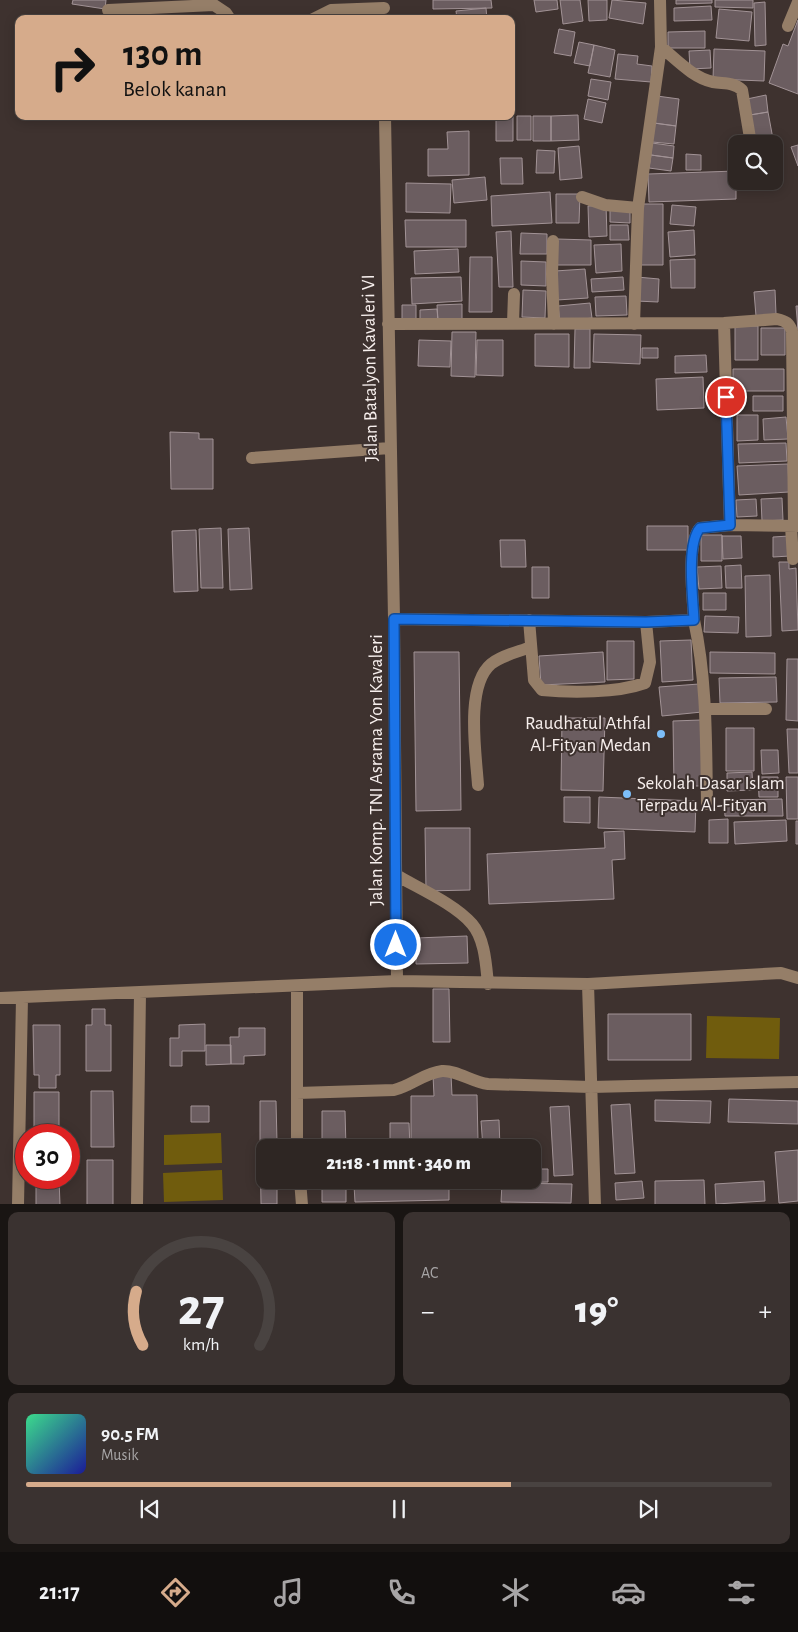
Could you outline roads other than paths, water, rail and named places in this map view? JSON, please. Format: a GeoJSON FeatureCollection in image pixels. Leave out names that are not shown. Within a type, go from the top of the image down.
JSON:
{"type":"FeatureCollection","features":[{"type":"Feature","properties":{"kind":"street"},"geometry":{"type":"LineString","coordinates":[[634,324],[638,208],[661,47],[660,0]]}},
{"type":"Feature","properties":{"kind":"street"},"geometry":{"type":"LineString","coordinates":[[788,26],[798,2]]}},
{"type":"Feature","properties":{"kind":"street"},"geometry":{"type":"LineString","coordinates":[[108,10],[214,5],[227,15]]}},
{"type":"Feature","properties":{"kind":"street"},"geometry":{"type":"LineString","coordinates":[[322,15],[331,10],[384,9]]}},
{"type":"Feature","properties":{"kind":"street"},"geometry":{"type":"LineString","coordinates":[[661,47],[691,72],[711,82],[733,84],[742,90],[750,135]]}},
{"type":"Feature","properties":{"kind":"street","name":"Jalan Batalyon Kavaleri VI"},"geometry":{"type":"LineString","coordinates":[[385,120],[394,619]]}},
{"type":"Feature","properties":{"kind":"street"},"geometry":{"type":"LineString","coordinates":[[582,196],[605,205],[638,208]]}},
{"type":"Feature","properties":{"kind":"street"},"geometry":{"type":"LineString","coordinates":[[553,241],[554,324]]}},
{"type":"Feature","properties":{"kind":"street"},"geometry":{"type":"LineString","coordinates":[[513,323],[514,294]]}},
{"type":"Feature","properties":{"kind":"street"},"geometry":{"type":"LineString","coordinates":[[388,324],[724,323],[777,319],[790,324],[792,331],[793,559]]}},
{"type":"Feature","properties":{"kind":"street"},"geometry":{"type":"LineString","coordinates":[[724,323],[730,525]]}},
{"type":"Feature","properties":{"kind":"street"},"geometry":{"type":"LineString","coordinates":[[252,458],[390,448]]}},
{"type":"Feature","properties":{"kind":"street"},"geometry":{"type":"LineString","coordinates":[[708,804],[705,709],[698,639],[694,620],[692,550],[696,533],[700,528],[730,525],[794,526]]}},
{"type":"Feature","properties":{"kind":"street"},"geometry":{"type":"LineString","coordinates":[[394,619],[646,622],[694,620]]}},
{"type":"Feature","properties":{"kind":"street","name":"Jalan Komp. TNI Asrama Yon Kavaleri"},"geometry":{"type":"LineString","coordinates":[[394,619],[397,981]]}},
{"type":"Feature","properties":{"kind":"street"},"geometry":{"type":"LineString","coordinates":[[529,620],[534,680],[542,690],[559,692],[632,688],[645,683],[650,662],[646,622]]}},
{"type":"Feature","properties":{"kind":"street"},"geometry":{"type":"LineString","coordinates":[[478,785],[474,727],[478,686],[484,672],[492,664],[505,656],[531,647]]}},
{"type":"Feature","properties":{"kind":"street"},"geometry":{"type":"LineString","coordinates":[[705,709],[766,709]]}},
{"type":"Feature","properties":{"kind":"street"},"geometry":{"type":"LineString","coordinates":[[396,875],[448,906],[472,924],[484,954],[488,984]]}},
{"type":"Feature","properties":{"kind":"street"},"geometry":{"type":"LineString","coordinates":[[0,998],[397,981],[488,984],[588,984],[781,973],[798,978]]}},
{"type":"Feature","properties":{"kind":"street"},"geometry":{"type":"LineString","coordinates":[[588,984],[595,1204]]}},
{"type":"Feature","properties":{"kind":"street"},"geometry":{"type":"LineString","coordinates":[[297,986],[297,1139]]}},
{"type":"Feature","properties":{"kind":"street"},"geometry":{"type":"LineString","coordinates":[[137,1204],[140,993]]}},
{"type":"Feature","properties":{"kind":"street"},"geometry":{"type":"LineString","coordinates":[[18,1204],[22,998]]}},
{"type":"Feature","properties":{"kind":"street"},"geometry":{"type":"LineString","coordinates":[[297,1093],[394,1090],[404,1088],[426,1076],[442,1071],[459,1073],[473,1082],[488,1084],[590,1087],[798,1082]]}},
{"type":"Feature","properties":{"kind":"street"},"geometry":{"type":"LineString","coordinates":[[301,1189],[302,1204]]}},
{"type":"Feature","properties":{"kind":"place","name":"Raudhatul Athfal Al-Fityan Medan"},"geometry":{"type":"Point","coordinates":[661,734]}},
{"type":"Feature","properties":{"kind":"place","name":"Sekolah Dasar Islam Terpadu Al-Fityan"},"geometry":{"type":"Point","coordinates":[627,794]}}]}
